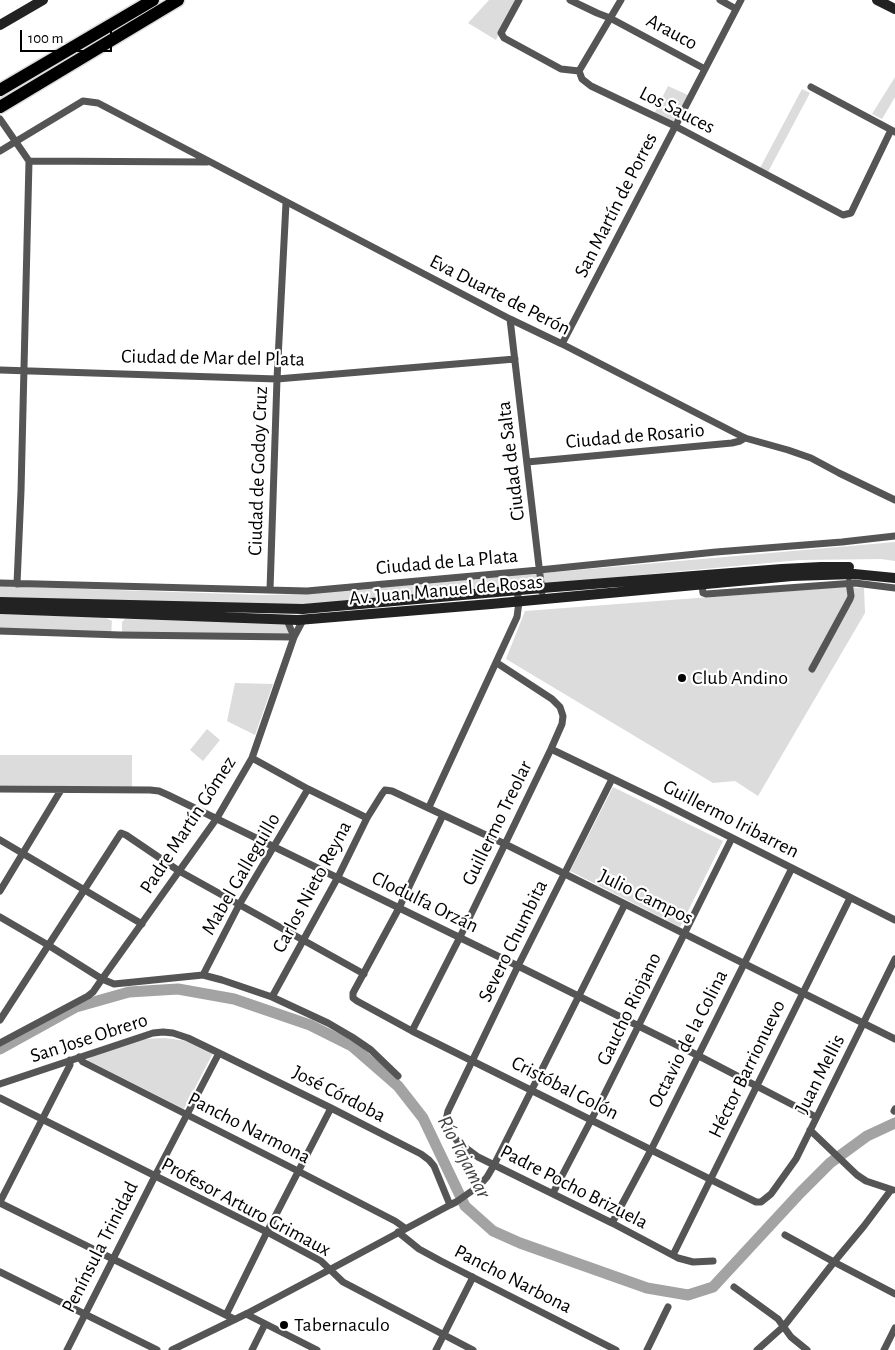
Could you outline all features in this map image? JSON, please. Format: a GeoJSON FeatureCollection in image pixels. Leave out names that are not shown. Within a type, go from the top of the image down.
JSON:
{"type":"FeatureCollection","features":[{"type":"Feature","properties":{"kind":"highway"},"geometry":{"type":"LineString","coordinates":[[0,90],[153,0]]}},
{"type":"Feature","properties":{"kind":"highway"},"geometry":{"type":"LineString","coordinates":[[0,107],[178,0]]}},
{"type":"Feature","properties":{"kind":"main road"},"geometry":{"type":"LineString","coordinates":[[0,26],[43,0]]}},
{"type":"Feature","properties":{"kind":"main road"},"geometry":{"type":"LineString","coordinates":[[877,0],[895,9]]}},
{"type":"Feature","properties":{"kind":"main road","name":"Av. Juan Manuel de Rosas"},"geometry":{"type":"LineString","coordinates":[[0,610],[304,620],[519,602],[542,594],[821,567],[869,568],[895,572]]}},
{"type":"Feature","properties":{"kind":"main road","name":"Av. Juan Manuel de Rosas"},"geometry":{"type":"LineString","coordinates":[[0,602],[303,609],[517,591],[542,594],[702,584],[792,576],[848,579],[870,575],[895,578]]}},
{"type":"Feature","properties":{"kind":"street"},"geometry":{"type":"LineString","coordinates":[[518,0],[501,33],[504,38],[561,69],[578,71],[621,0]]}},
{"type":"Feature","properties":{"kind":"street","name":"Arauco"},"geometry":{"type":"LineString","coordinates":[[570,0],[610,18],[705,69]]}},
{"type":"Feature","properties":{"kind":"street"},"geometry":{"type":"LineString","coordinates":[[720,0],[736,9]]}},
{"type":"Feature","properties":{"kind":"street","name":"San Martín de Porres"},"geometry":{"type":"LineString","coordinates":[[562,344],[741,0]]}},
{"type":"Feature","properties":{"kind":"street","name":"Los Sauces"},"geometry":{"type":"LineString","coordinates":[[578,71],[582,79],[590,86],[675,126],[843,215],[851,213],[893,131]]}},
{"type":"Feature","properties":{"kind":"street"},"geometry":{"type":"LineString","coordinates":[[811,87],[893,131]]}},
{"type":"Feature","properties":{"kind":"street","name":"Eva Duarte de Perón"},"geometry":{"type":"LineString","coordinates":[[16,142],[83,101],[98,103],[510,319],[745,438],[811,458],[895,500]]}},
{"type":"Feature","properties":{"kind":"street"},"geometry":{"type":"LineString","coordinates":[[0,119],[29,161],[17,584]]}},
{"type":"Feature","properties":{"kind":"street"},"geometry":{"type":"LineString","coordinates":[[0,151],[16,142]]}},
{"type":"Feature","properties":{"kind":"street"},"geometry":{"type":"LineString","coordinates":[[29,161],[210,162]]}},
{"type":"Feature","properties":{"kind":"street","name":"Ciudad de Godoy Cruz"},"geometry":{"type":"LineString","coordinates":[[270,590],[277,379],[286,203]]}},
{"type":"Feature","properties":{"kind":"street","name":"Ciudad de Salta"},"geometry":{"type":"LineString","coordinates":[[510,319],[542,594]]}},
{"type":"Feature","properties":{"kind":"street","name":"Ciudad de Mar del Plata"},"geometry":{"type":"LineString","coordinates":[[0,370],[277,379],[515,359]]}},
{"type":"Feature","properties":{"kind":"street","name":"Ciudad de Rosario"},"geometry":{"type":"LineString","coordinates":[[527,462],[732,444],[740,442],[745,438]]}},
{"type":"Feature","properties":{"kind":"street","name":"Ciudad de La Plata"},"geometry":{"type":"LineString","coordinates":[[0,583],[307,591],[895,536]]}},
{"type":"Feature","properties":{"kind":"street"},"geometry":{"type":"LineString","coordinates":[[848,579],[856,583],[895,588]]}},
{"type":"Feature","properties":{"kind":"street"},"geometry":{"type":"LineString","coordinates":[[812,669],[850,599],[848,579]]}},
{"type":"Feature","properties":{"kind":"street"},"geometry":{"type":"LineString","coordinates":[[428,807],[517,617],[519,602],[517,591]]}},
{"type":"Feature","properties":{"kind":"street"},"geometry":{"type":"LineString","coordinates":[[0,631],[120,635],[294,637],[286,620]]}},
{"type":"Feature","properties":{"kind":"street","name":"Padre Martín Gómez"},"geometry":{"type":"LineString","coordinates":[[102,979],[217,818],[252,758],[294,637],[304,620]]}},
{"type":"Feature","properties":{"kind":"street","name":"Guillermo Treolar"},"geometry":{"type":"LineString","coordinates":[[412,1030],[460,937],[562,724],[563,716],[560,707],[552,699],[497,663]]}},
{"type":"Feature","properties":{"kind":"street","name":"Guillermo Iribarren"},"geometry":{"type":"LineString","coordinates":[[551,750],[663,803],[895,920]]}},
{"type":"Feature","properties":{"kind":"street"},"geometry":{"type":"LineString","coordinates":[[252,758],[308,789],[367,818]]}},
{"type":"Feature","properties":{"kind":"street","name":"Severo Chumbita"},"geometry":{"type":"LineString","coordinates":[[446,1120],[448,1111],[472,1060],[612,779]]}},
{"type":"Feature","properties":{"kind":"street","name":"Clodulfa Orzán"},"geometry":{"type":"LineString","coordinates":[[0,789],[159,791],[460,937],[697,1055],[816,1117]]}},
{"type":"Feature","properties":{"kind":"street","name":"Mabel Galleguillo"},"geometry":{"type":"LineString","coordinates":[[202,975],[239,905],[308,789]]}},
{"type":"Feature","properties":{"kind":"street"},"geometry":{"type":"LineString","coordinates":[[0,891],[61,790]]}},
{"type":"Feature","properties":{"kind":"street","name":"Julio Campos"},"geometry":{"type":"LineString","coordinates":[[382,794],[385,790],[392,791],[428,807],[895,1039]]}},
{"type":"Feature","properties":{"kind":"street","name":"Carlos Nieto Reyna"},"geometry":{"type":"LineString","coordinates":[[272,997],[338,877],[367,818],[382,794]]}},
{"type":"Feature","properties":{"kind":"street"},"geometry":{"type":"LineString","coordinates":[[0,1020],[120,833],[126,835],[179,872],[364,974],[443,815]]}},
{"type":"Feature","properties":{"kind":"street","name":"Gaucho Riojano"},"geometry":{"type":"LineString","coordinates":[[553,1193],[592,1120],[732,838]]}},
{"type":"Feature","properties":{"kind":"street"},"geometry":{"type":"LineString","coordinates":[[0,840],[142,924]]}},
{"type":"Feature","properties":{"kind":"street","name":"Octavio de la Colina"},"geometry":{"type":"LineString","coordinates":[[612,1223],[651,1150],[792,868]]}},
{"type":"Feature","properties":{"kind":"street","name":"Héctor Barrionuevo"},"geometry":{"type":"LineString","coordinates":[[673,1256],[850,898]]}},
{"type":"Feature","properties":{"kind":"street"},"geometry":{"type":"LineString","coordinates":[[172,1350],[246,1314],[329,1270],[453,1203],[479,1186],[494,1165],[625,904]]}},
{"type":"Feature","properties":{"kind":"street"},"geometry":{"type":"LineString","coordinates":[[0,916],[102,979],[114,984],[202,975],[272,997],[328,1022],[352,1037],[371,1050],[398,1076]]}},
{"type":"Feature","properties":{"kind":"street","name":"Juan Mellis"},"geometry":{"type":"LineString","coordinates":[[765,1200],[796,1159],[895,959]]}},
{"type":"Feature","properties":{"kind":"street","name":"Cristóbal Colón"},"geometry":{"type":"LineString","coordinates":[[364,974],[354,994],[353,998],[356,1002],[710,1180],[756,1202],[765,1200]]}},
{"type":"Feature","properties":{"kind":"street"},"geometry":{"type":"LineString","coordinates":[[0,1043],[88,996],[102,979]]}},
{"type":"Feature","properties":{"kind":"street","name":"San Jose Obrero"},"geometry":{"type":"LineString","coordinates":[[0,1084],[153,1033],[173,1033],[188,1038]]}},
{"type":"Feature","properties":{"kind":"street","name":"José Córdoba"},"geometry":{"type":"LineString","coordinates":[[188,1038],[331,1108],[429,1160],[453,1203]]}},
{"type":"Feature","properties":{"kind":"street","name":"Península Trinidad"},"geometry":{"type":"LineString","coordinates":[[67,1350],[219,1053]]}},
{"type":"Feature","properties":{"kind":"street","name":"Pancho Narmona"},"geometry":{"type":"LineString","coordinates":[[79,1057],[83,1062],[395,1221],[402,1230]]}},
{"type":"Feature","properties":{"kind":"street"},"geometry":{"type":"LineString","coordinates":[[70,1060],[70,1065],[0,1203],[234,1319]]}},
{"type":"Feature","properties":{"kind":"street","name":"Profesor Arturo Grimaux"},"geometry":{"type":"LineString","coordinates":[[0,1098],[267,1232],[321,1261],[343,1282],[473,1350]]}},
{"type":"Feature","properties":{"kind":"street"},"geometry":{"type":"LineString","coordinates":[[226,1315],[331,1108]]}},
{"type":"Feature","properties":{"kind":"street","name":"Padre Pocho Brizuela"},"geometry":{"type":"LineString","coordinates":[[446,1120],[447,1128],[458,1142],[494,1165],[553,1193],[673,1256],[693,1262],[713,1261]]}},
{"type":"Feature","properties":{"kind":"street"},"geometry":{"type":"LineString","coordinates":[[757,1350],[784,1326],[893,1190],[866,1182],[844,1165],[810,1130]]}},
{"type":"Feature","properties":{"kind":"street","name":"Pancho Narbona"},"geometry":{"type":"LineString","coordinates":[[402,1230],[419,1249],[616,1350]]}},
{"type":"Feature","properties":{"kind":"street"},"geometry":{"type":"LineString","coordinates":[[785,1235],[895,1294]]}},
{"type":"Feature","properties":{"kind":"street"},"geometry":{"type":"LineString","coordinates":[[0,1272],[157,1350]]}},
{"type":"Feature","properties":{"kind":"street"},"geometry":{"type":"LineString","coordinates":[[436,1350],[473,1277]]}},
{"type":"Feature","properties":{"kind":"street"},"geometry":{"type":"LineString","coordinates":[[734,1286],[778,1319],[791,1337],[807,1350]]}},
{"type":"Feature","properties":{"kind":"street"},"geometry":{"type":"LineString","coordinates":[[647,1350],[668,1307]]}},
{"type":"Feature","properties":{"kind":"street"},"geometry":{"type":"LineString","coordinates":[[246,1314],[317,1350]]}},
{"type":"Feature","properties":{"kind":"street"},"geometry":{"type":"LineString","coordinates":[[252,1350],[265,1324]]}},
{"type":"Feature","properties":{"kind":"street"},"geometry":{"type":"LineString","coordinates":[[884,1350],[895,1328]]}},
{"type":"Feature","properties":{"kind":"shaded area"},"geometry":{"type":"Polygon","coordinates":[[[489,0],[516,0],[496,40],[468,23],[489,0]]]}},
{"type":"Feature","properties":{"kind":"shaded area"},"geometry":{"type":"Polygon","coordinates":[[[895,77],[895,97],[882,119],[872,114],[895,77]]]}},
{"type":"Feature","properties":{"kind":"shaded area"},"geometry":{"type":"Polygon","coordinates":[[[668,86],[690,96],[675,125],[654,114],[668,86]]]}},
{"type":"Feature","properties":{"kind":"shaded area"},"geometry":{"type":"Polygon","coordinates":[[[802,89],[810,93],[768,172],[760,168],[802,89]]]}},
{"type":"Feature","properties":{"kind":"shaded area"},"geometry":{"type":"Polygon","coordinates":[[[895,542],[895,561],[881,559],[800,560],[544,584],[543,573],[895,542]]]}},
{"type":"Feature","properties":{"kind":"shaded area"},"geometry":{"type":"Polygon","coordinates":[[[536,573],[538,586],[294,605],[0,598],[0,586],[262,595],[307,594],[536,573]]]}},
{"type":"Feature","properties":{"kind":"shaded area","name":"Club Andino"},"geometry":{"type":"Polygon","coordinates":[[[843,587],[864,588],[865,613],[758,796],[735,781],[713,783],[506,659],[525,611],[843,587]]]}},
{"type":"Feature","properties":{"kind":"shaded area"},"geometry":{"type":"Polygon","coordinates":[[[0,614],[105,617],[112,621],[111,636],[0,635],[0,614]]]}},
{"type":"Feature","properties":{"kind":"shaded area"},"geometry":{"type":"Polygon","coordinates":[[[125,619],[285,623],[289,628],[287,637],[122,636],[122,622],[125,619]]]}},
{"type":"Feature","properties":{"kind":"shaded area"},"geometry":{"type":"Polygon","coordinates":[[[235,683],[273,684],[255,735],[227,721],[235,683]]]}},
{"type":"Feature","properties":{"kind":"shaded area"},"geometry":{"type":"Polygon","coordinates":[[[207,729],[220,740],[203,761],[190,750],[207,729]]]}},
{"type":"Feature","properties":{"kind":"shaded area"},"geometry":{"type":"Polygon","coordinates":[[[0,755],[132,755],[132,787],[0,785],[0,755]]]}},
{"type":"Feature","properties":{"kind":"shaded area"},"geometry":{"type":"Polygon","coordinates":[[[613,787],[723,841],[680,927],[570,871],[613,787]]]}},
{"type":"Feature","properties":{"kind":"shaded area"},"geometry":{"type":"Polygon","coordinates":[[[165,1038],[187,1041],[213,1053],[184,1109],[87,1060],[95,1055],[143,1039],[165,1038]]]}},
{"type":"Feature","properties":{"kind":"waterway","name":"Río Tajamar"},"geometry":{"type":"LineString","coordinates":[[0,1049],[76,1007],[129,992],[178,989],[234,999],[310,1025],[352,1046],[398,1086],[423,1118],[465,1206],[493,1231],[520,1243],[647,1288],[688,1295],[713,1287],[830,1163],[867,1136],[895,1123]]}},
{"type":"Feature","properties":{"kind":"place","name":"Club Andino"},"geometry":{"type":"Point","coordinates":[682,678]}},
{"type":"Feature","properties":{"kind":"place","name":"Tabernaculo"},"geometry":{"type":"Point","coordinates":[284,1325]}}]}
